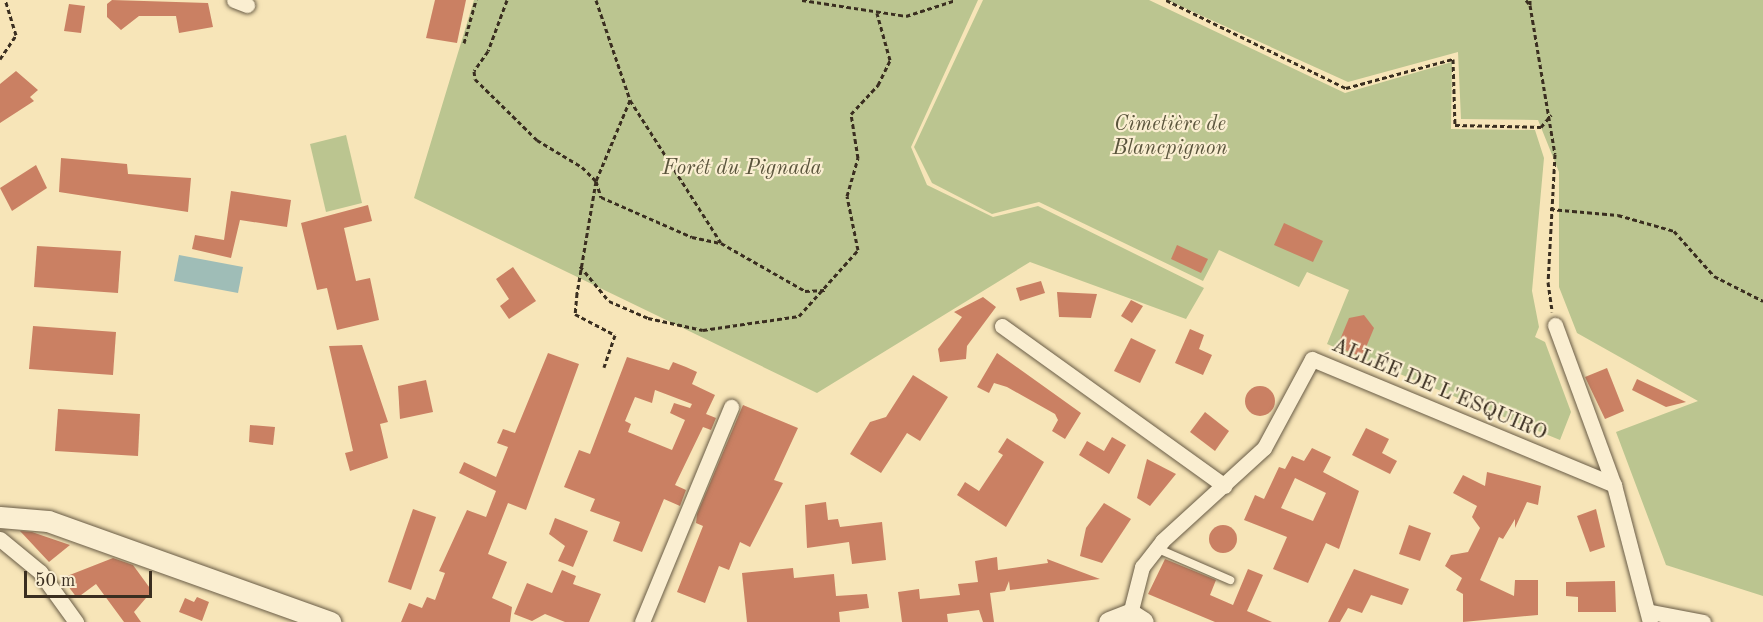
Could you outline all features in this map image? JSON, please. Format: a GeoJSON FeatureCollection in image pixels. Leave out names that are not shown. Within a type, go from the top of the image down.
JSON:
{"type":"FeatureCollection","features":[{"type":"Feature","properties":{"kind":"street"},"geometry":{"type":"LineString","coordinates":[[1554,325],[1614,485],[1651,617],[1703,622]]}},
{"type":"Feature","properties":{"kind":"street"},"geometry":{"type":"LineString","coordinates":[[1002,326],[1225,486]]}},
{"type":"Feature","properties":{"kind":"street","name":"ALLÉE DE L'ESQUIRO"},"geometry":{"type":"LineString","coordinates":[[1137,618],[1134,587],[1156,548],[1225,486],[1281,423],[1312,359],[1614,485]]}},
{"type":"Feature","properties":{"kind":"street"},"geometry":{"type":"LineString","coordinates":[[642,622],[731,407]]}},
{"type":"Feature","properties":{"kind":"street"},"geometry":{"type":"LineString","coordinates":[[0,518],[48,521],[330,622]]}},
{"type":"Feature","properties":{"kind":"street"},"geometry":{"type":"LineString","coordinates":[[0,538],[40,572],[76,622]]}},
{"type":"Feature","properties":{"kind":"street"},"geometry":{"type":"LineString","coordinates":[[1109,622],[1137,618]]}},
{"type":"Feature","properties":{"kind":"lane"},"geometry":{"type":"LineString","coordinates":[[1156,548],[1230,580]]}},
{"type":"Feature","properties":{"kind":"path"},"geometry":{"type":"LineString","coordinates":[[0,59],[16,35],[5,0]]}},
{"type":"Feature","properties":{"kind":"path"},"geometry":{"type":"LineString","coordinates":[[465,43],[476,0]]}},
{"type":"Feature","properties":{"kind":"path"},"geometry":{"type":"LineString","coordinates":[[507,0],[488,51],[474,71],[475,79],[511,109],[518,124],[596,181],[601,197],[617,207],[721,243],[805,291],[825,290]]}},
{"type":"Feature","properties":{"kind":"path"},"geometry":{"type":"LineString","coordinates":[[596,0],[630,100],[721,243]]}},
{"type":"Feature","properties":{"kind":"path"},"geometry":{"type":"LineString","coordinates":[[802,0],[906,16],[956,0]]}},
{"type":"Feature","properties":{"kind":"path"},"geometry":{"type":"LineString","coordinates":[[1166,0],[1346,88],[1453,59],[1455,125],[1541,127],[1551,115]]}},
{"type":"Feature","properties":{"kind":"path"},"geometry":{"type":"LineString","coordinates":[[1529,2],[1551,115],[1555,154],[1550,209],[1548,282],[1554,325]]}},
{"type":"Feature","properties":{"kind":"path"},"geometry":{"type":"LineString","coordinates":[[580,266],[609,301],[648,318],[703,330],[799,316],[825,290],[858,250],[847,196],[858,158],[851,114],[878,85],[890,60],[877,13]]}},
{"type":"Feature","properties":{"kind":"path"},"geometry":{"type":"LineString","coordinates":[[604,367],[615,335],[575,314],[580,266],[596,181],[630,100]]}},
{"type":"Feature","properties":{"kind":"path"},"geometry":{"type":"LineString","coordinates":[[1550,209],[1618,215],[1674,231],[1714,276],[1763,301]]}},
{"type":"Feature","properties":{"kind":"green space","name":"Forêt du Pignada"},"geometry":{"type":"Polygon","coordinates":[[[474,0],[978,0],[911,147],[927,185],[993,217],[1038,206],[1204,288],[1186,319],[1030,262],[817,393],[414,198],[474,0]]]}},
{"type":"Feature","properties":{"kind":"green space","name":"Cimetière de Blancpignon"},"geometry":{"type":"Polygon","coordinates":[[[983,0],[1149,0],[1345,93],[1452,62],[1451,129],[1535,130],[1544,158],[1532,291],[1539,327],[1535,337],[1545,342],[1571,412],[1560,440],[1327,344],[1349,290],[1307,272],[1299,287],[1219,250],[1203,281],[1039,202],[992,214],[932,183],[914,147],[983,0]]]}},
{"type":"Feature","properties":{"kind":"green space"},"geometry":{"type":"Polygon","coordinates":[[[1167,0],[1763,0],[1763,596],[1666,565],[1616,432],[1698,401],[1577,333],[1559,287],[1559,172],[1538,120],[1461,119],[1458,52],[1348,82],[1167,0]]]}},
{"type":"Feature","properties":{"kind":"green space"},"geometry":{"type":"Polygon","coordinates":[[[346,135],[362,203],[326,212],[310,144],[346,135]]]}},
{"type":"Feature","properties":{"kind":"water"},"geometry":{"type":"Polygon","coordinates":[[[179,255],[243,267],[238,293],[174,281],[179,255]]]}},
{"type":"Feature","properties":{"kind":"building"},"geometry":{"type":"Polygon","coordinates":[[[112,0],[208,3],[213,27],[179,33],[176,16],[139,16],[121,30],[107,17],[107,4],[112,0]]]}},
{"type":"Feature","properties":{"kind":"building"},"geometry":{"type":"Polygon","coordinates":[[[435,0],[466,0],[457,43],[426,38],[435,0]]]}},
{"type":"Feature","properties":{"kind":"building"},"geometry":{"type":"Polygon","coordinates":[[[69,4],[85,6],[81,33],[64,31],[69,4]]]}},
{"type":"Feature","properties":{"kind":"building"},"geometry":{"type":"Polygon","coordinates":[[[16,71],[38,90],[30,97],[34,101],[0,123],[0,84],[16,71]]]}},
{"type":"Feature","properties":{"kind":"building"},"geometry":{"type":"Polygon","coordinates":[[[61,158],[127,164],[128,174],[191,178],[188,212],[59,192],[61,158]]]}},
{"type":"Feature","properties":{"kind":"building"},"geometry":{"type":"Polygon","coordinates":[[[36,165],[47,188],[12,211],[0,188],[36,165]]]}},
{"type":"Feature","properties":{"kind":"building"},"geometry":{"type":"Polygon","coordinates":[[[231,191],[291,200],[287,227],[240,220],[231,258],[192,249],[195,235],[224,240],[231,191]]]}},
{"type":"Feature","properties":{"kind":"building"},"geometry":{"type":"Polygon","coordinates":[[[368,205],[372,221],[344,228],[356,281],[370,278],[379,320],[337,330],[327,288],[317,290],[301,223],[368,205]]]}},
{"type":"Feature","properties":{"kind":"building"},"geometry":{"type":"Polygon","coordinates":[[[1284,223],[1323,241],[1313,262],[1274,245],[1284,223]]]}},
{"type":"Feature","properties":{"kind":"building"},"geometry":{"type":"Polygon","coordinates":[[[1177,245],[1208,259],[1201,273],[1171,259],[1177,245]]]}},
{"type":"Feature","properties":{"kind":"building"},"geometry":{"type":"Polygon","coordinates":[[[37,246],[121,251],[118,293],[34,287],[37,246]]]}},
{"type":"Feature","properties":{"kind":"building"},"geometry":{"type":"Polygon","coordinates":[[[513,267],[536,301],[509,319],[500,306],[509,299],[496,279],[513,267]]]}},
{"type":"Feature","properties":{"kind":"building"},"geometry":{"type":"Polygon","coordinates":[[[1041,281],[1045,293],[1020,301],[1016,288],[1041,281]]]}},
{"type":"Feature","properties":{"kind":"building"},"geometry":{"type":"Polygon","coordinates":[[[1057,292],[1097,294],[1091,318],[1059,317],[1057,292]]]}},
{"type":"Feature","properties":{"kind":"building"},"geometry":{"type":"Polygon","coordinates":[[[983,297],[996,307],[967,346],[966,359],[940,362],[938,349],[962,317],[954,312],[983,297]]]}},
{"type":"Feature","properties":{"kind":"building"},"geometry":{"type":"Polygon","coordinates":[[[1131,300],[1143,306],[1132,323],[1121,316],[1131,300]]]}},
{"type":"Feature","properties":{"kind":"building"},"geometry":{"type":"Polygon","coordinates":[[[1364,315],[1374,328],[1362,357],[1337,347],[1349,318],[1364,315]]]}},
{"type":"Feature","properties":{"kind":"building"},"geometry":{"type":"Polygon","coordinates":[[[33,326],[116,332],[113,375],[29,369],[33,326]]]}},
{"type":"Feature","properties":{"kind":"building"},"geometry":{"type":"Polygon","coordinates":[[[1190,329],[1204,335],[1199,349],[1212,355],[1203,375],[1175,363],[1190,329]]]}},
{"type":"Feature","properties":{"kind":"building"},"geometry":{"type":"Polygon","coordinates":[[[1131,338],[1156,350],[1140,383],[1114,371],[1131,338]]]}},
{"type":"Feature","properties":{"kind":"building"},"geometry":{"type":"Polygon","coordinates":[[[362,345],[388,422],[380,424],[388,458],[350,471],[345,453],[353,451],[329,346],[362,345]]]}},
{"type":"Feature","properties":{"kind":"building"},"geometry":{"type":"Polygon","coordinates":[[[548,353],[579,364],[526,510],[508,503],[488,554],[507,562],[492,598],[512,607],[510,622],[401,622],[409,603],[422,608],[427,597],[435,600],[445,573],[439,571],[467,510],[486,517],[496,491],[459,473],[464,462],[496,477],[508,447],[497,443],[503,429],[515,433],[548,353]]]}},
{"type":"Feature","properties":{"kind":"building"},"geometry":{"type":"Polygon","coordinates":[[[997,353],[1081,413],[1065,439],[1052,431],[1058,420],[1055,414],[1007,387],[994,383],[989,393],[977,387],[997,353]]]}},
{"type":"Feature","properties":{"kind":"building"},"geometry":{"type":"Polygon","coordinates":[[[627,357],[669,370],[673,362],[686,367],[697,372],[692,384],[715,395],[706,414],[716,418],[711,430],[703,427],[675,485],[686,490],[680,506],[664,499],[642,552],[613,541],[620,522],[590,511],[595,499],[564,487],[579,450],[590,454],[627,357]],[[655,390],[652,403],[635,397],[625,421],[631,424],[628,432],[672,450],[685,420],[670,413],[674,403],[690,408],[692,404],[655,390]]]}},
{"type":"Feature","properties":{"kind":"building"},"geometry":{"type":"Polygon","coordinates":[[[1607,368],[1624,411],[1605,419],[1585,377],[1607,368]]]}},
{"type":"Feature","properties":{"kind":"building"},"geometry":{"type":"Polygon","coordinates":[[[913,375],[948,397],[920,441],[907,433],[881,473],[850,454],[870,422],[886,417],[913,375]]]}},
{"type":"Feature","properties":{"kind":"building"},"geometry":{"type":"Polygon","coordinates":[[[1637,379],[1686,402],[1666,407],[1632,390],[1637,379]]]}},
{"type":"Feature","properties":{"kind":"building"},"geometry":{"type":"Polygon","coordinates":[[[426,380],[433,412],[400,419],[398,386],[426,380]]]}},
{"type":"Feature","properties":{"kind":"building"},"geometry":{"type":"Polygon","coordinates":[[[1260,386],[1271,390],[1275,401],[1271,412],[1260,416],[1249,412],[1245,401],[1249,390],[1260,386]]]}},
{"type":"Feature","properties":{"kind":"building"},"geometry":{"type":"Polygon","coordinates":[[[743,405],[798,428],[774,480],[783,483],[750,547],[740,542],[729,570],[719,566],[705,603],[677,592],[703,526],[696,523],[697,514],[743,405]]]}},
{"type":"Feature","properties":{"kind":"building"},"geometry":{"type":"Polygon","coordinates":[[[58,409],[140,414],[138,456],[55,451],[58,409]]]}},
{"type":"Feature","properties":{"kind":"building"},"geometry":{"type":"Polygon","coordinates":[[[1205,412],[1229,431],[1215,451],[1190,432],[1205,412]]]}},
{"type":"Feature","properties":{"kind":"building"},"geometry":{"type":"Polygon","coordinates":[[[250,425],[275,427],[273,445],[249,442],[250,425]]]}},
{"type":"Feature","properties":{"kind":"building"},"geometry":{"type":"Polygon","coordinates":[[[1366,428],[1389,439],[1382,453],[1397,461],[1390,474],[1352,455],[1366,428]]]}},
{"type":"Feature","properties":{"kind":"building"},"geometry":{"type":"Polygon","coordinates":[[[1112,437],[1126,445],[1109,474],[1079,455],[1087,441],[1104,451],[1112,437]]]}},
{"type":"Feature","properties":{"kind":"building"},"geometry":{"type":"Polygon","coordinates":[[[1007,438],[1044,462],[1006,527],[957,495],[965,482],[979,491],[1003,455],[998,452],[1007,438]]]}},
{"type":"Feature","properties":{"kind":"building"},"geometry":{"type":"Polygon","coordinates":[[[1312,448],[1331,457],[1323,472],[1359,491],[1339,549],[1326,543],[1308,583],[1273,569],[1287,537],[1244,520],[1255,495],[1264,499],[1279,467],[1285,469],[1292,456],[1304,461],[1312,448]],[[1295,478],[1281,508],[1313,521],[1326,493],[1295,478]]]}},
{"type":"Feature","properties":{"kind":"building"},"geometry":{"type":"Polygon","coordinates":[[[1147,459],[1176,474],[1150,506],[1137,498],[1147,459]]]}},
{"type":"Feature","properties":{"kind":"building"},"geometry":{"type":"Polygon","coordinates":[[[1487,472],[1541,486],[1538,505],[1527,502],[1515,528],[1515,519],[1503,539],[1499,537],[1480,580],[1514,596],[1515,580],[1538,580],[1538,615],[1463,622],[1463,594],[1456,590],[1462,578],[1445,566],[1451,555],[1468,552],[1480,528],[1472,517],[1477,506],[1453,493],[1463,475],[1485,486],[1487,472]]]}},
{"type":"Feature","properties":{"kind":"building"},"geometry":{"type":"Polygon","coordinates":[[[826,502],[828,520],[838,519],[840,527],[882,522],[886,560],[852,564],[849,542],[807,548],[805,505],[826,502]]]}},
{"type":"Feature","properties":{"kind":"building"},"geometry":{"type":"Polygon","coordinates":[[[1104,503],[1131,519],[1102,563],[1080,556],[1086,528],[1104,503]]]}},
{"type":"Feature","properties":{"kind":"building"},"geometry":{"type":"Polygon","coordinates":[[[413,509],[436,517],[411,590],[388,582],[413,509]]]}},
{"type":"Feature","properties":{"kind":"building"},"geometry":{"type":"Polygon","coordinates":[[[1596,509],[1605,547],[1590,552],[1577,516],[1596,509]]]}},
{"type":"Feature","properties":{"kind":"building"},"geometry":{"type":"Polygon","coordinates":[[[555,518],[588,531],[573,567],[558,561],[565,546],[549,534],[555,518]]]}},
{"type":"Feature","properties":{"kind":"building"},"geometry":{"type":"Polygon","coordinates":[[[1223,525],[1233,529],[1237,539],[1233,549],[1223,553],[1213,549],[1209,539],[1213,529],[1223,525]]]}},
{"type":"Feature","properties":{"kind":"building"},"geometry":{"type":"Polygon","coordinates":[[[1409,525],[1431,533],[1420,561],[1399,554],[1409,525]]]}},
{"type":"Feature","properties":{"kind":"building"},"geometry":{"type":"Polygon","coordinates":[[[20,531],[32,532],[70,545],[49,562],[20,531]]]}},
{"type":"Feature","properties":{"kind":"building"},"geometry":{"type":"Polygon","coordinates":[[[997,557],[998,570],[1048,563],[1047,559],[1100,579],[1010,590],[1009,581],[1005,591],[990,593],[994,622],[983,622],[979,610],[947,614],[948,622],[902,622],[898,592],[919,589],[920,599],[960,595],[958,584],[978,582],[975,561],[997,557]]]}},
{"type":"Feature","properties":{"kind":"building"},"geometry":{"type":"Polygon","coordinates":[[[113,558],[133,565],[152,591],[134,612],[141,622],[124,622],[96,584],[77,598],[62,578],[113,558]]]}},
{"type":"Feature","properties":{"kind":"building"},"geometry":{"type":"Polygon","coordinates":[[[1165,559],[1216,580],[1210,595],[1233,605],[1248,569],[1263,575],[1247,611],[1272,622],[1215,622],[1148,594],[1165,559]]]}},
{"type":"Feature","properties":{"kind":"building"},"geometry":{"type":"Polygon","coordinates":[[[793,568],[794,578],[834,574],[836,596],[867,594],[869,608],[839,612],[840,622],[747,622],[742,573],[793,568]]]}},
{"type":"Feature","properties":{"kind":"building"},"geometry":{"type":"Polygon","coordinates":[[[1354,569],[1409,589],[1402,605],[1371,595],[1362,613],[1348,608],[1340,622],[1328,622],[1354,569]]]}},
{"type":"Feature","properties":{"kind":"building"},"geometry":{"type":"Polygon","coordinates":[[[562,570],[576,576],[573,584],[601,594],[589,622],[565,622],[545,614],[532,621],[514,614],[527,583],[552,593],[562,570]]]}},
{"type":"Feature","properties":{"kind":"building"},"geometry":{"type":"Polygon","coordinates":[[[1615,581],[1616,612],[1578,612],[1578,597],[1566,596],[1566,582],[1615,581]]]}},
{"type":"Feature","properties":{"kind":"building"},"geometry":{"type":"Polygon","coordinates":[[[197,597],[209,602],[202,621],[179,612],[185,598],[194,602],[197,597]]]}}]}
